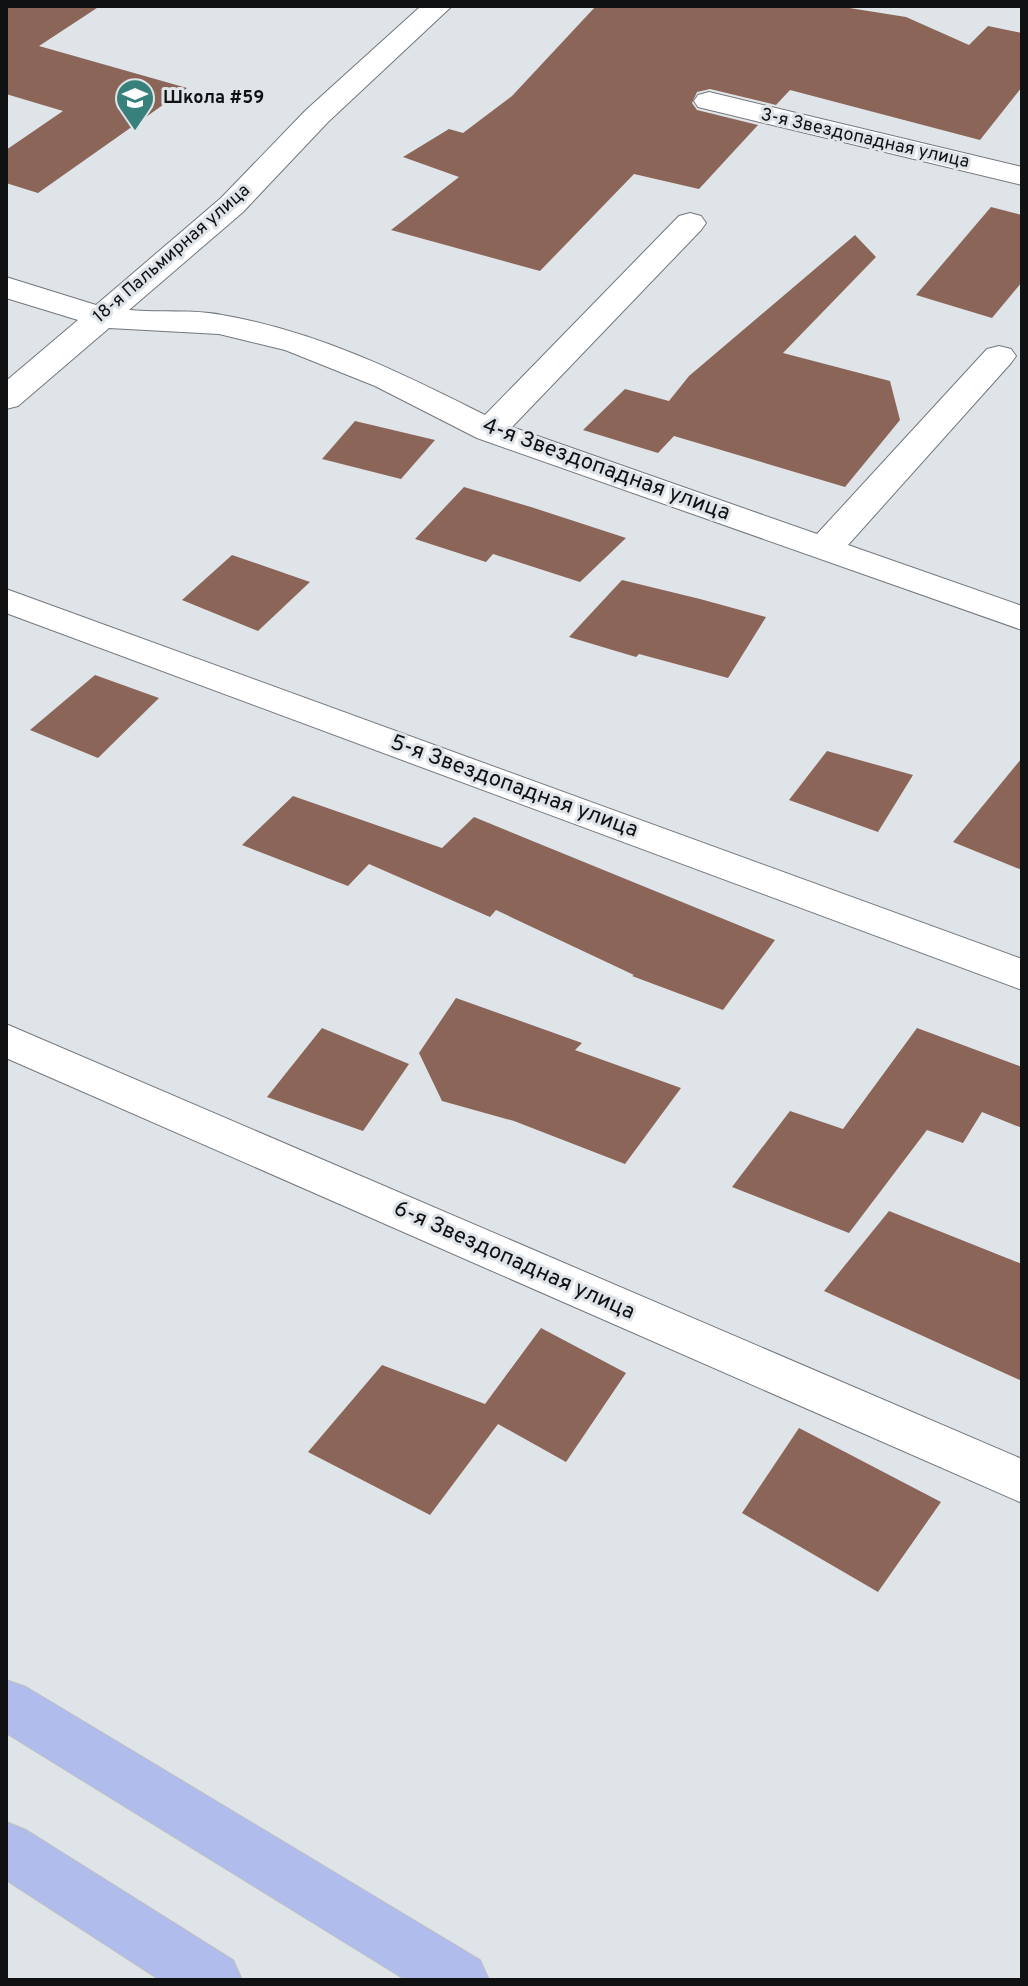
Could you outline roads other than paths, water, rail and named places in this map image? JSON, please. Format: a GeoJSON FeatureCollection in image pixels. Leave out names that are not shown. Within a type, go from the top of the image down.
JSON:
{"type":"FeatureCollection","features":[{"type":"Feature","properties":{"kind":"main road"},"geometry":{"type":"LineString","coordinates":[[6,1704],[459,1980]]}},
{"type":"Feature","properties":{"kind":"main road"},"geometry":{"type":"LineString","coordinates":[[6,1848],[212,1980]]}},
{"type":"Feature","properties":{"kind":"street","name":"18-я Пальмирная улица"},"geometry":{"type":"LineString","coordinates":[[6,399],[232,205],[317,116],[438,6]]}},
{"type":"Feature","properties":{"kind":"street","name":"3-я Звездопадная улица"},"geometry":{"type":"LineString","coordinates":[[709,101],[1022,176]]}},
{"type":"Feature","properties":{"kind":"street"},"geometry":{"type":"LineString","coordinates":[[489,431],[690,223]]}},
{"type":"Feature","properties":{"kind":"street","name":"4-я Звездопадная улица"},"geometry":{"type":"LineString","coordinates":[[6,287],[101,317],[219,324],[296,342],[387,379],[489,431],[1022,619]]}},
{"type":"Feature","properties":{"kind":"street"},"geometry":{"type":"LineString","coordinates":[[825,548],[999,356]]}},
{"type":"Feature","properties":{"kind":"street","name":"5-я Звездопадная улица"},"geometry":{"type":"LineString","coordinates":[[6,600],[1022,975]]}},
{"type":"Feature","properties":{"kind":"street","name":"6-я Звездопадная улица"},"geometry":{"type":"LineString","coordinates":[[6,1040],[1022,1482]]}},
{"type":"Feature","properties":{"kind":"place","name":"Школа #59"},"geometry":{"type":"Point","coordinates":[135,132]}}]}
